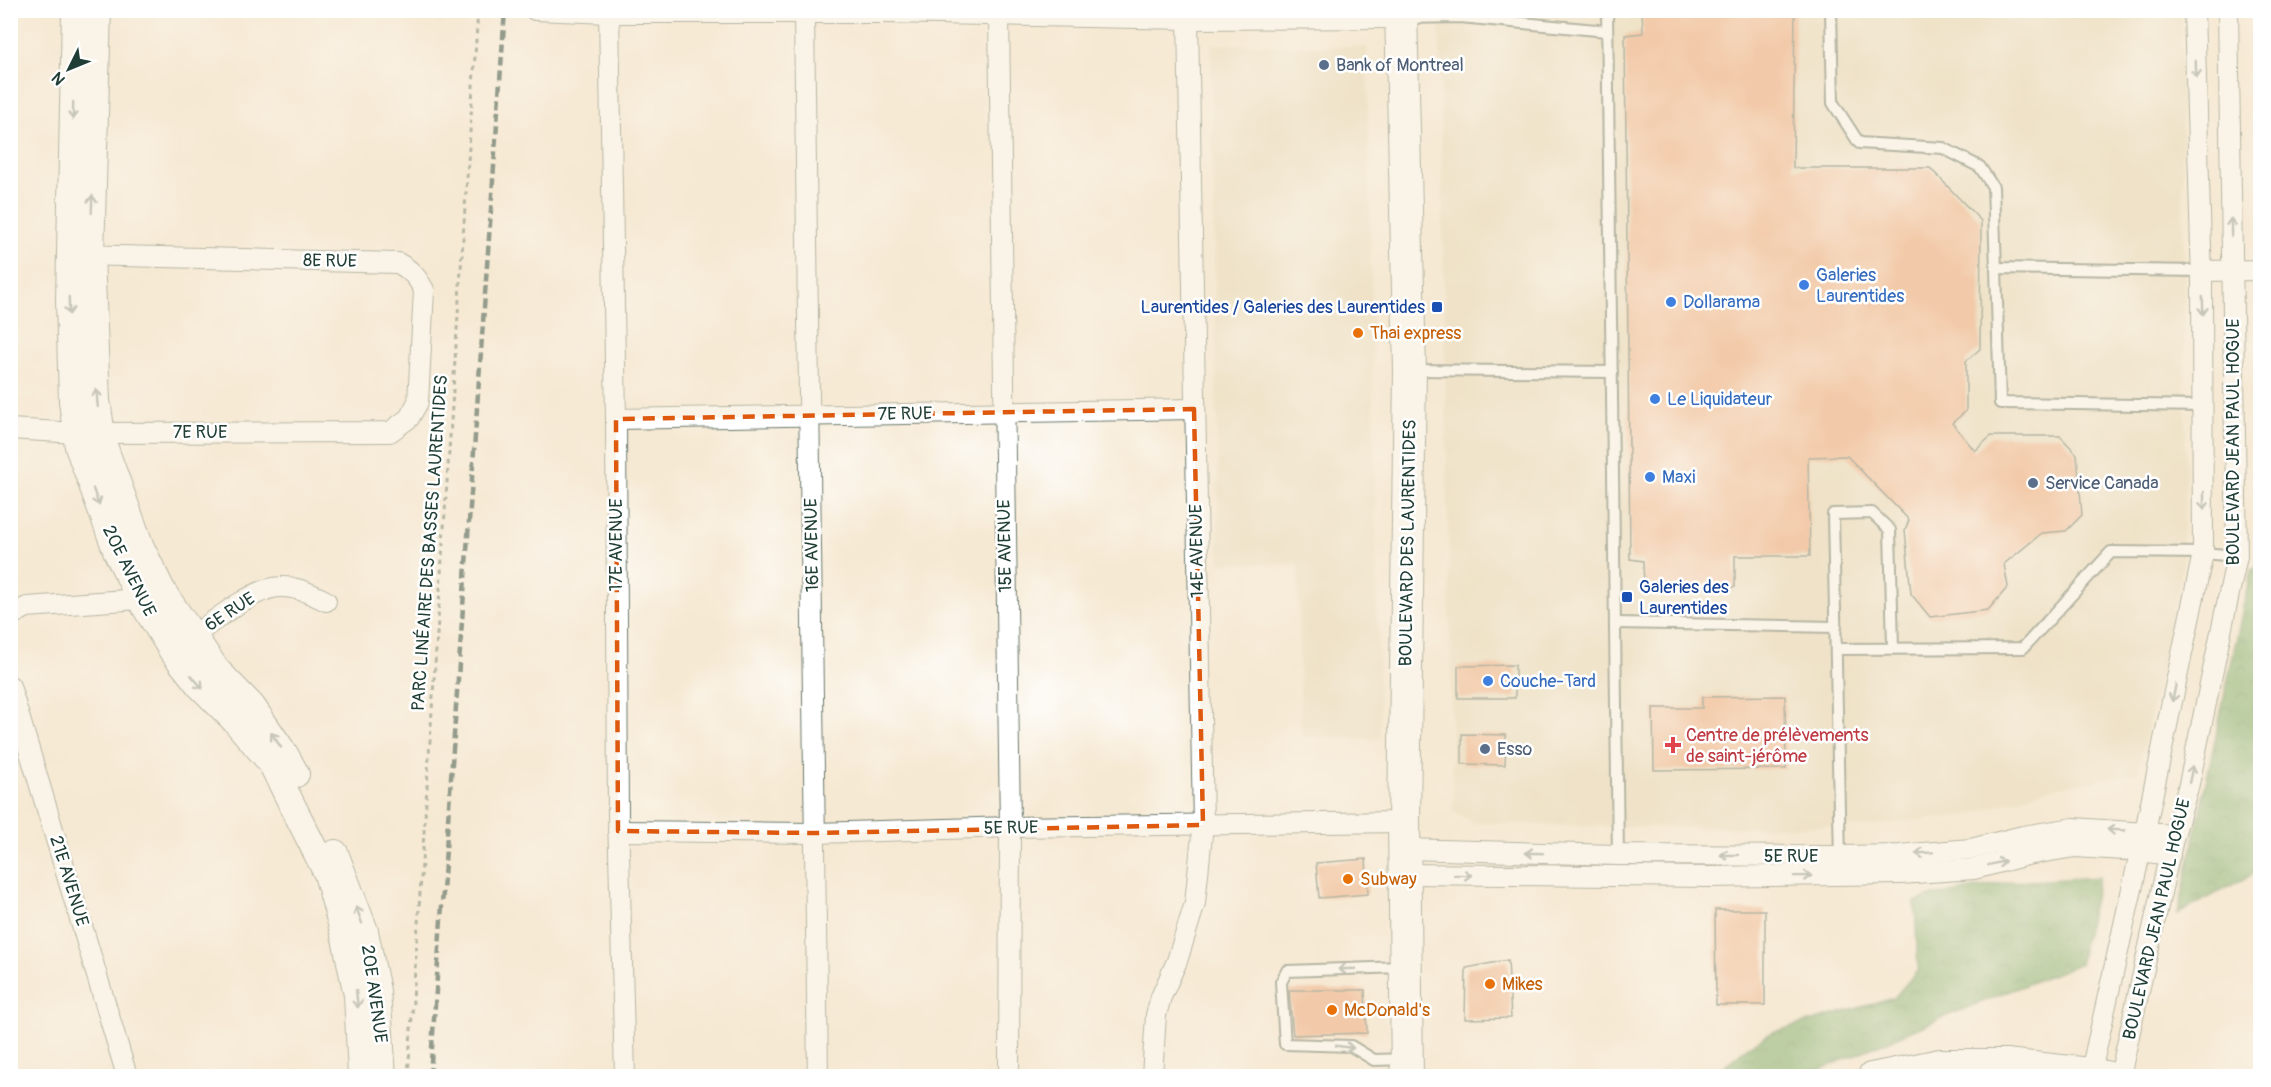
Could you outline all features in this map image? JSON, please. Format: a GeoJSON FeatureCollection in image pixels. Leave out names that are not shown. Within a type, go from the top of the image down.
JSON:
{"type":"FeatureCollection","features":[{"type":"Feature","properties":{"kind":"main road","name":"BOULEVARD DES LAURENTIDES"},"geometry":{"type":"LineString","coordinates":[[1401,14],[1410,370],[1404,848],[1407,1068]]}},
{"type":"Feature","properties":{"kind":"street","name":"20E AVENUE"},"geometry":{"type":"LineString","coordinates":[[75,10],[80,255],[102,443],[141,547],[151,596]]}},
{"type":"Feature","properties":{"kind":"street","name":"20E AVENUE"},"geometry":{"type":"LineString","coordinates":[[98,10],[72,401],[78,447],[117,553],[151,596],[182,644],[199,685],[235,721],[271,763],[327,874],[345,938],[357,995],[362,1077]]}},
{"type":"Feature","properties":{"kind":"street"},"geometry":{"type":"LineString","coordinates":[[535,10],[609,13],[886,12],[1188,19],[1401,14]]}},
{"type":"Feature","properties":{"kind":"street","name":"BOULEVARD JEAN PAUL HOGUE"},"geometry":{"type":"LineString","coordinates":[[2098,1075],[2142,841],[2203,553],[2202,271],[2194,10]]}},
{"type":"Feature","properties":{"kind":"street","name":"BOULEVARD JEAN PAUL HOGUE"},"geometry":{"type":"LineString","coordinates":[[2120,1077],[2170,855],[2189,784],[2237,555],[2228,10]]}},
{"type":"Feature","properties":{"kind":"street","name":"17E AVENUE"},"geometry":{"type":"LineString","coordinates":[[609,13],[618,831],[625,1077]]}},
{"type":"Feature","properties":{"kind":"street","name":"16E AVENUE"},"geometry":{"type":"LineString","coordinates":[[804,14],[819,1077]]}},
{"type":"Feature","properties":{"kind":"street","name":"15E AVENUE"},"geometry":{"type":"LineString","coordinates":[[999,16],[1010,827],[1009,1077]]}},
{"type":"Feature","properties":{"kind":"street","name":"14E AVENUE"},"geometry":{"type":"LineString","coordinates":[[1152,1077],[1156,1015],[1161,997],[1177,961],[1195,903],[1203,825],[1188,19]]}},
{"type":"Feature","properties":{"kind":"street","name":"8E RUE"},"geometry":{"type":"LineString","coordinates":[[80,255],[398,263],[408,268],[417,277],[424,290],[418,402],[409,418],[390,432]]}},
{"type":"Feature","properties":{"kind":"street"},"geometry":{"type":"LineString","coordinates":[[2202,271],[2260,270]]}},
{"type":"Feature","properties":{"kind":"street","name":"7E RUE"},"geometry":{"type":"LineString","coordinates":[[615,418],[1194,410]]}},
{"type":"Feature","properties":{"kind":"street","name":"7E RUE"},"geometry":{"type":"LineString","coordinates":[[10,429],[76,433],[390,432]]}},
{"type":"Feature","properties":{"kind":"street","name":"6E RUE"},"geometry":{"type":"LineString","coordinates":[[182,644],[254,594],[281,587],[307,591],[326,601]]}},
{"type":"Feature","properties":{"kind":"street"},"geometry":{"type":"LineString","coordinates":[[10,616],[27,607],[151,596]]}},
{"type":"Feature","properties":{"kind":"street","name":"20E AVENUE"},"geometry":{"type":"LineString","coordinates":[[182,644],[217,670],[252,706],[285,754],[342,867],[365,931],[376,991],[383,1077]]}},
{"type":"Feature","properties":{"kind":"street","name":"21E AVENUE"},"geometry":{"type":"LineString","coordinates":[[10,686],[127,1077]]}},
{"type":"Feature","properties":{"kind":"street","name":"5E RUE"},"geometry":{"type":"LineString","coordinates":[[618,831],[816,833],[1010,827],[1203,825],[1618,876],[1709,878],[1840,865],[1899,855],[1971,849],[2023,836],[2073,828],[2142,841],[2170,855]]}},
{"type":"Feature","properties":{"kind":"street","name":"5E RUE"},"geometry":{"type":"LineString","coordinates":[[2142,841],[2175,835]]}},
{"type":"Feature","properties":{"kind":"street","name":"5E RUE"},"geometry":{"type":"LineString","coordinates":[[1404,848],[1840,865]]}},
{"type":"Feature","properties":{"kind":"street"},"geometry":{"type":"LineString","coordinates":[[1871,1077],[1940,1062],[2006,1062],[2098,1075]]}},
{"type":"Feature","properties":{"kind":"lane"},"geometry":{"type":"LineString","coordinates":[[1607,10],[1618,876]]}},
{"type":"Feature","properties":{"kind":"lane"},"geometry":{"type":"LineString","coordinates":[[1831,10],[1833,103],[1859,143],[1943,148],[1980,167],[1994,187],[2000,403],[2204,406]]}},
{"type":"Feature","properties":{"kind":"lane"},"geometry":{"type":"LineString","coordinates":[[1401,14],[1460,17],[1607,31]]}},
{"type":"Feature","properties":{"kind":"lane"},"geometry":{"type":"LineString","coordinates":[[1996,268],[2202,271]]}},
{"type":"Feature","properties":{"kind":"lane"},"geometry":{"type":"LineString","coordinates":[[1410,370],[1612,372]]}},
{"type":"Feature","properties":{"kind":"lane"},"geometry":{"type":"LineString","coordinates":[[1840,865],[1833,514],[1872,513],[1890,530],[1893,648]]}},
{"type":"Feature","properties":{"kind":"lane"},"geometry":{"type":"LineString","coordinates":[[1836,649],[2024,648],[2111,552],[2237,555]]}},
{"type":"Feature","properties":{"kind":"lane"},"geometry":{"type":"LineString","coordinates":[[1615,623],[1836,627]]}},
{"type":"Feature","properties":{"kind":"lane"},"geometry":{"type":"LineString","coordinates":[[1406,966],[1287,971],[1281,982],[1285,1044],[1351,1046],[1374,1060],[1407,1068]]}},
{"type":"Feature","properties":{"kind":"path","name":"PARC LINÉAIRE DES BASSES LAURENTIDES"},"geometry":{"type":"LineString","coordinates":[[408,1077],[478,10]]}},
{"type":"Feature","properties":{"kind":"highlighted area"},"geometry":{"type":"Polygon","coordinates":[[[1194,409],[1203,825],[816,833],[618,831],[616,419],[1194,409]]]}},
{"type":"Feature","properties":{"kind":"shaded area"},"geometry":{"type":"Polygon","coordinates":[[[1439,11],[2181,11],[2186,480],[2181,579],[2137,773],[2047,789],[1969,815],[1867,826],[1708,828],[1474,823],[1453,811],[1439,11]]]}},
{"type":"Feature","properties":{"kind":"shaded area"},"geometry":{"type":"Polygon","coordinates":[[[1211,44],[1367,47],[1380,739],[1301,736],[1298,564],[1219,563],[1211,44]]]}},
{"type":"Feature","properties":{"kind":"green space"},"geometry":{"type":"Polygon","coordinates":[[[2260,566],[2260,870],[2178,914],[2251,570],[2260,566]]]}},
{"type":"Feature","properties":{"kind":"green space"},"geometry":{"type":"Polygon","coordinates":[[[2099,877],[2079,964],[1949,1015],[1805,1076],[1714,1076],[1748,1046],[1773,1032],[1894,998],[1918,970],[1915,902],[1927,897],[2009,882],[2099,877]]]}},
{"type":"Feature","properties":{"kind":"building","name":"Galeries Laurentides"},"geometry":{"type":"Polygon","coordinates":[[[1642,10],[1795,11],[1793,168],[1930,168],[1981,221],[1980,349],[1966,361],[1966,411],[1952,423],[1975,451],[1991,436],[2060,436],[2077,454],[2082,515],[2066,531],[2042,533],[2004,564],[2008,587],[1988,610],[1930,617],[1911,594],[1905,530],[1909,520],[1847,456],[1808,457],[1810,556],[1735,556],[1735,587],[1644,589],[1643,561],[1630,559],[1625,35],[1643,33],[1642,10]]]}},
{"type":"Feature","properties":{"kind":"building"},"geometry":{"type":"Polygon","coordinates":[[[1515,665],[1515,698],[1458,698],[1458,666],[1515,665]]]}},
{"type":"Feature","properties":{"kind":"building"},"geometry":{"type":"Polygon","coordinates":[[[1785,696],[1786,769],[1654,770],[1653,708],[1702,708],[1702,697],[1785,696]]]}},
{"type":"Feature","properties":{"kind":"building"},"geometry":{"type":"Polygon","coordinates":[[[1462,734],[1506,735],[1505,765],[1462,764],[1462,734]]]}},
{"type":"Feature","properties":{"kind":"building"},"geometry":{"type":"Polygon","coordinates":[[[1366,859],[1368,894],[1319,898],[1316,863],[1366,859]]]}},
{"type":"Feature","properties":{"kind":"building"},"geometry":{"type":"Polygon","coordinates":[[[1715,910],[1765,910],[1765,1005],[1716,1005],[1715,910]]]}},
{"type":"Feature","properties":{"kind":"building"},"geometry":{"type":"Polygon","coordinates":[[[1508,960],[1511,1018],[1465,1019],[1466,968],[1508,960]]]}},
{"type":"Feature","properties":{"kind":"building"},"geometry":{"type":"Polygon","coordinates":[[[1289,990],[1365,990],[1367,1033],[1293,1035],[1289,990]]]}},
{"type":"Feature","properties":{"kind":"railway"},"geometry":{"type":"LineString","coordinates":[[430,1076],[505,10]]}},
{"type":"Feature","properties":{"kind":"place","name":"Bank of Montreal"},"geometry":{"type":"Point","coordinates":[1324,65]}},
{"type":"Feature","properties":{"kind":"place","name":"Galeries Laurentides"},"geometry":{"type":"Point","coordinates":[1804,285]}},
{"type":"Feature","properties":{"kind":"place","name":"Dollarama"},"geometry":{"type":"Point","coordinates":[1671,302]}},
{"type":"Feature","properties":{"kind":"place","name":"Laurentides / Galeries des Laurentides"},"geometry":{"type":"Point","coordinates":[1437,307]}},
{"type":"Feature","properties":{"kind":"place","name":"Thai express"},"geometry":{"type":"Point","coordinates":[1358,333]}},
{"type":"Feature","properties":{"kind":"place","name":"Le Liquidateur"},"geometry":{"type":"Point","coordinates":[1655,399]}},
{"type":"Feature","properties":{"kind":"place","name":"Maxi"},"geometry":{"type":"Point","coordinates":[1650,477]}},
{"type":"Feature","properties":{"kind":"place","name":"Service Canada"},"geometry":{"type":"Point","coordinates":[2033,483]}},
{"type":"Feature","properties":{"kind":"place","name":"Galeries des Laurentides"},"geometry":{"type":"Point","coordinates":[1627,597]}},
{"type":"Feature","properties":{"kind":"place","name":"Couche-Tard"},"geometry":{"type":"Point","coordinates":[1488,681]}},
{"type":"Feature","properties":{"kind":"place","name":"Centre de prélèvements de saint-jérôme"},"geometry":{"type":"Point","coordinates":[1673,745]}},
{"type":"Feature","properties":{"kind":"place","name":"Esso"},"geometry":{"type":"Point","coordinates":[1485,749]}},
{"type":"Feature","properties":{"kind":"place","name":"Subway"},"geometry":{"type":"Point","coordinates":[1348,879]}},
{"type":"Feature","properties":{"kind":"place","name":"Mikes"},"geometry":{"type":"Point","coordinates":[1490,984]}},
{"type":"Feature","properties":{"kind":"place","name":"McDonald's"},"geometry":{"type":"Point","coordinates":[1332,1010]}}]}
